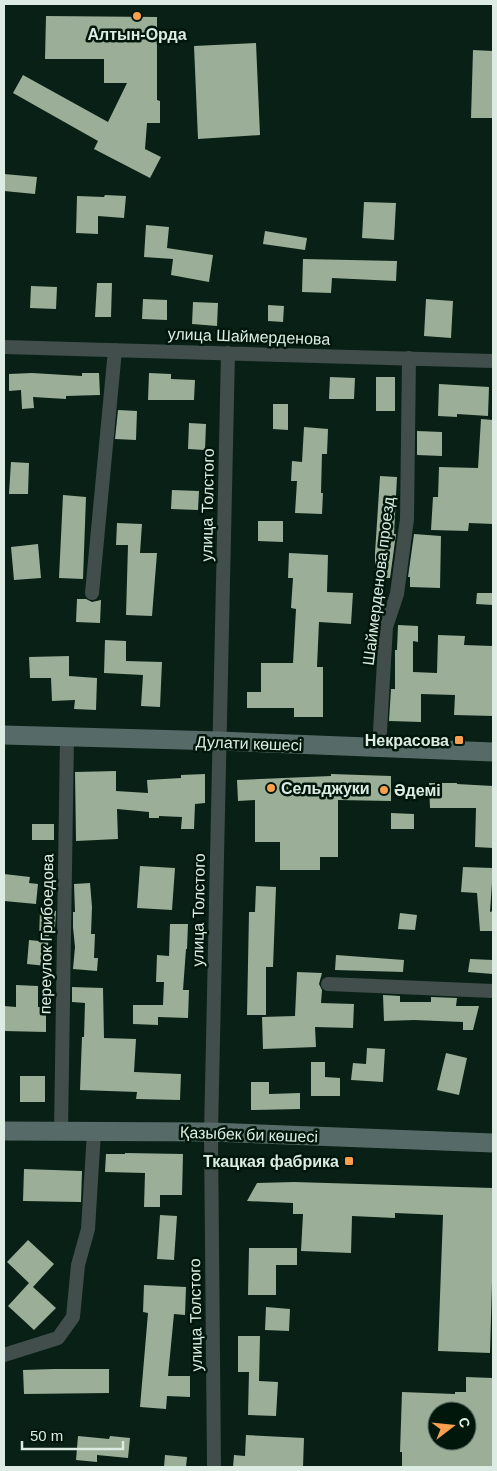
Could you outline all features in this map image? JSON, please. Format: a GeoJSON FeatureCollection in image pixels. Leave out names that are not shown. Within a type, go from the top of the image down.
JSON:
{"type":"FeatureCollection","features":[{"type":"Feature","properties":{"kind":"main road","name":"Дулати көшесі"},"geometry":{"type":"LineString","coordinates":[[4,735],[493,752]]}},
{"type":"Feature","properties":{"kind":"main road","name":"Қазыбек би көшесі"},"geometry":{"type":"LineString","coordinates":[[4,1131],[211,1132],[493,1143]]}},
{"type":"Feature","properties":{"kind":"main road"},"geometry":{"type":"LineString","coordinates":[[469,1142],[493,1158]]}},
{"type":"Feature","properties":{"kind":"street","name":"улица Шаймерденова"},"geometry":{"type":"LineString","coordinates":[[4,347],[493,361]]}},
{"type":"Feature","properties":{"kind":"street"},"geometry":{"type":"LineString","coordinates":[[92,593],[115,350]]}},
{"type":"Feature","properties":{"kind":"street","name":"улица Толстого"},"geometry":{"type":"LineString","coordinates":[[214,1467],[211,1132],[228,353]]}},
{"type":"Feature","properties":{"kind":"street","name":"Шаймерденова проезд"},"geometry":{"type":"LineString","coordinates":[[379,748],[386,627],[397,594],[407,519],[409,358]]}},
{"type":"Feature","properties":{"kind":"street","name":"переулок Грибоедова"},"geometry":{"type":"LineString","coordinates":[[61,1132],[67,737]]}},
{"type":"Feature","properties":{"kind":"street"},"geometry":{"type":"LineString","coordinates":[[328,984],[493,991]]}},
{"type":"Feature","properties":{"kind":"street"},"geometry":{"type":"LineString","coordinates":[[4,1354],[58,1338],[73,1318],[78,1265],[88,1229],[94,1132]]}},
{"type":"Feature","properties":{"kind":"building"},"geometry":{"type":"Polygon","coordinates":[[[46,16],[157,17],[157,100],[160,101],[160,123],[147,123],[145,149],[161,157],[150,178],[94,149],[98,141],[13,93],[23,75],[108,122],[127,83],[104,83],[104,59],[45,59],[46,16]]]}},
{"type":"Feature","properties":{"kind":"building"},"geometry":{"type":"Polygon","coordinates":[[[256,43],[260,135],[198,139],[194,46],[256,43]]]}},
{"type":"Feature","properties":{"kind":"building"},"geometry":{"type":"Polygon","coordinates":[[[473,50],[493,51],[493,118],[471,118],[473,50]]]}},
{"type":"Feature","properties":{"kind":"building"},"geometry":{"type":"Polygon","coordinates":[[[4,174],[37,177],[35,194],[4,191],[4,174]]]}},
{"type":"Feature","properties":{"kind":"building"},"geometry":{"type":"Polygon","coordinates":[[[105,195],[126,196],[124,218],[98,216],[98,234],[76,233],[77,196],[104,197],[105,195]]]}},
{"type":"Feature","properties":{"kind":"building"},"geometry":{"type":"Polygon","coordinates":[[[364,202],[396,203],[394,240],[362,238],[364,202]]]}},
{"type":"Feature","properties":{"kind":"building"},"geometry":{"type":"Polygon","coordinates":[[[146,225],[169,227],[167,248],[213,255],[209,282],[171,275],[173,259],[144,257],[146,225]]]}},
{"type":"Feature","properties":{"kind":"building"},"geometry":{"type":"Polygon","coordinates":[[[265,231],[307,238],[305,250],[263,244],[265,231]]]}},
{"type":"Feature","properties":{"kind":"building"},"geometry":{"type":"Polygon","coordinates":[[[303,259],[397,261],[396,281],[332,278],[331,293],[302,292],[303,259]]]}},
{"type":"Feature","properties":{"kind":"building"},"geometry":{"type":"Polygon","coordinates":[[[97,283],[112,283],[111,317],[95,317],[97,283]]]}},
{"type":"Feature","properties":{"kind":"building"},"geometry":{"type":"Polygon","coordinates":[[[31,286],[57,287],[56,309],[30,308],[31,286]]]}},
{"type":"Feature","properties":{"kind":"building"},"geometry":{"type":"Polygon","coordinates":[[[143,299],[167,300],[167,320],[142,319],[143,299]]]}},
{"type":"Feature","properties":{"kind":"building"},"geometry":{"type":"Polygon","coordinates":[[[426,299],[453,301],[451,338],[424,336],[426,299]]]}},
{"type":"Feature","properties":{"kind":"building"},"geometry":{"type":"Polygon","coordinates":[[[193,302],[218,303],[217,326],[192,324],[193,302]]]}},
{"type":"Feature","properties":{"kind":"building"},"geometry":{"type":"Polygon","coordinates":[[[268,305],[284,306],[283,322],[268,321],[268,305]]]}},
{"type":"Feature","properties":{"kind":"building"},"geometry":{"type":"Polygon","coordinates":[[[32,373],[82,376],[82,373],[99,373],[100,395],[66,396],[66,399],[33,397],[34,408],[22,409],[21,390],[9,391],[9,374],[32,373]]]}},
{"type":"Feature","properties":{"kind":"building"},"geometry":{"type":"Polygon","coordinates":[[[149,373],[171,374],[171,379],[195,380],[194,400],[148,400],[149,373]]]}},
{"type":"Feature","properties":{"kind":"building"},"geometry":{"type":"Polygon","coordinates":[[[330,377],[355,378],[354,399],[329,399],[330,377]]]}},
{"type":"Feature","properties":{"kind":"building"},"geometry":{"type":"Polygon","coordinates":[[[376,377],[395,377],[395,411],[376,411],[376,377]]]}},
{"type":"Feature","properties":{"kind":"building"},"geometry":{"type":"Polygon","coordinates":[[[439,384],[489,387],[488,416],[457,414],[457,417],[438,416],[439,384]]]}},
{"type":"Feature","properties":{"kind":"building"},"geometry":{"type":"Polygon","coordinates":[[[273,404],[288,404],[288,430],[273,429],[273,404]]]}},
{"type":"Feature","properties":{"kind":"building"},"geometry":{"type":"Polygon","coordinates":[[[118,410],[137,411],[136,440],[115,439],[118,410]]]}},
{"type":"Feature","properties":{"kind":"building"},"geometry":{"type":"Polygon","coordinates":[[[481,419],[493,420],[493,524],[469,523],[468,531],[431,530],[433,497],[438,497],[439,467],[478,468],[481,419]]]}},
{"type":"Feature","properties":{"kind":"building"},"geometry":{"type":"Polygon","coordinates":[[[189,423],[206,424],[205,450],[188,449],[189,423]]]}},
{"type":"Feature","properties":{"kind":"building"},"geometry":{"type":"Polygon","coordinates":[[[304,427],[328,429],[327,454],[322,454],[322,514],[295,513],[297,481],[291,481],[292,461],[302,462],[304,427]]]}},
{"type":"Feature","properties":{"kind":"building"},"geometry":{"type":"Polygon","coordinates":[[[417,431],[442,432],[442,456],[417,455],[417,431]]]}},
{"type":"Feature","properties":{"kind":"building"},"geometry":{"type":"Polygon","coordinates":[[[11,462],[29,463],[28,494],[9,494],[11,462]]]}},
{"type":"Feature","properties":{"kind":"building"},"geometry":{"type":"Polygon","coordinates":[[[380,476],[397,477],[394,534],[396,534],[390,578],[375,578],[380,476]]]}},
{"type":"Feature","properties":{"kind":"building"},"geometry":{"type":"Polygon","coordinates":[[[172,490],[199,491],[198,510],[171,509],[172,490]]]}},
{"type":"Feature","properties":{"kind":"building"},"geometry":{"type":"Polygon","coordinates":[[[63,495],[86,497],[83,579],[59,578],[63,495]]]}},
{"type":"Feature","properties":{"kind":"building"},"geometry":{"type":"Polygon","coordinates":[[[258,521],[283,521],[283,542],[258,541],[258,521]]]}},
{"type":"Feature","properties":{"kind":"building"},"geometry":{"type":"Polygon","coordinates":[[[117,523],[142,524],[140,553],[157,553],[152,616],[126,615],[128,545],[116,545],[117,523]]]}},
{"type":"Feature","properties":{"kind":"building"},"geometry":{"type":"Polygon","coordinates":[[[414,534],[441,536],[440,588],[410,587],[410,577],[408,577],[414,534]]]}},
{"type":"Feature","properties":{"kind":"building"},"geometry":{"type":"Polygon","coordinates":[[[38,544],[41,578],[14,580],[11,547],[38,544]]]}},
{"type":"Feature","properties":{"kind":"building"},"geometry":{"type":"Polygon","coordinates":[[[289,553],[328,555],[327,592],[353,593],[351,624],[319,622],[317,667],[323,667],[323,717],[294,717],[294,708],[247,708],[247,692],[261,692],[261,663],[293,663],[296,609],[291,608],[293,578],[288,578],[289,553]]]}},
{"type":"Feature","properties":{"kind":"building"},"geometry":{"type":"Polygon","coordinates":[[[477,593],[493,593],[493,605],[476,604],[477,593]]]}},
{"type":"Feature","properties":{"kind":"building"},"geometry":{"type":"Polygon","coordinates":[[[77,599],[86,599],[92,602],[101,600],[100,623],[76,622],[77,599]]]}},
{"type":"Feature","properties":{"kind":"building"},"geometry":{"type":"Polygon","coordinates":[[[398,625],[418,626],[418,642],[413,641],[413,672],[437,673],[438,635],[465,636],[464,645],[493,646],[493,716],[454,715],[455,695],[421,694],[421,722],[389,721],[391,689],[395,689],[395,650],[397,650],[398,625]]]}},
{"type":"Feature","properties":{"kind":"building"},"geometry":{"type":"Polygon","coordinates":[[[105,640],[126,641],[126,661],[162,662],[160,707],[141,706],[143,675],[104,673],[105,640]]]}},
{"type":"Feature","properties":{"kind":"building"},"geometry":{"type":"Polygon","coordinates":[[[69,656],[69,676],[97,678],[96,710],[74,709],[75,700],[52,701],[51,678],[30,678],[29,657],[69,656]]]}},
{"type":"Feature","properties":{"kind":"building"},"geometry":{"type":"Polygon","coordinates":[[[116,771],[116,791],[148,793],[147,780],[181,778],[181,775],[205,774],[205,803],[195,804],[194,829],[181,829],[182,817],[159,816],[159,818],[149,818],[149,812],[117,809],[118,839],[76,841],[75,772],[116,771]]]}},
{"type":"Feature","properties":{"kind":"building"},"geometry":{"type":"Polygon","coordinates":[[[331,774],[391,776],[391,801],[338,800],[338,857],[320,857],[320,870],[280,870],[280,842],[255,842],[255,800],[238,801],[237,780],[331,776],[331,774]]]}},
{"type":"Feature","properties":{"kind":"building"},"geometry":{"type":"Polygon","coordinates":[[[429,783],[493,786],[493,848],[475,847],[476,808],[430,808],[429,783]]]}},
{"type":"Feature","properties":{"kind":"building"},"geometry":{"type":"Polygon","coordinates":[[[391,813],[414,814],[414,829],[391,829],[391,813]]]}},
{"type":"Feature","properties":{"kind":"building"},"geometry":{"type":"Polygon","coordinates":[[[32,824],[54,824],[54,840],[32,840],[32,824]]]}},
{"type":"Feature","properties":{"kind":"building"},"geometry":{"type":"Polygon","coordinates":[[[140,866],[175,868],[172,910],[137,908],[140,866]]]}},
{"type":"Feature","properties":{"kind":"building"},"geometry":{"type":"Polygon","coordinates":[[[463,867],[493,868],[490,912],[493,911],[493,931],[480,931],[477,893],[461,892],[463,867]]]}},
{"type":"Feature","properties":{"kind":"building"},"geometry":{"type":"Polygon","coordinates":[[[4,874],[30,877],[29,883],[38,884],[36,904],[4,901],[4,874]]]}},
{"type":"Feature","properties":{"kind":"building"},"geometry":{"type":"Polygon","coordinates":[[[90,883],[92,907],[91,934],[95,934],[94,958],[98,958],[97,971],[73,969],[75,947],[73,927],[73,912],[75,912],[74,884],[90,883]]]}},
{"type":"Feature","properties":{"kind":"building"},"geometry":{"type":"Polygon","coordinates":[[[256,886],[276,887],[273,967],[266,967],[266,1015],[247,1015],[249,912],[255,912],[256,886]]]}},
{"type":"Feature","properties":{"kind":"building"},"geometry":{"type":"Polygon","coordinates":[[[40,910],[56,911],[55,927],[50,926],[46,966],[27,964],[29,940],[39,941],[40,910]]]}},
{"type":"Feature","properties":{"kind":"building"},"geometry":{"type":"Polygon","coordinates":[[[400,913],[417,915],[415,930],[398,929],[400,913]]]}},
{"type":"Feature","properties":{"kind":"building"},"geometry":{"type":"Polygon","coordinates":[[[170,924],[188,924],[183,990],[189,990],[188,1018],[158,1017],[158,1025],[133,1024],[133,1005],[163,1005],[164,982],[156,982],[157,955],[169,956],[170,924]]]}},
{"type":"Feature","properties":{"kind":"building"},"geometry":{"type":"Polygon","coordinates":[[[336,955],[404,960],[403,972],[335,970],[336,955]]]}},
{"type":"Feature","properties":{"kind":"building"},"geometry":{"type":"Polygon","coordinates":[[[470,959],[493,960],[493,974],[468,972],[470,959]]]}},
{"type":"Feature","properties":{"kind":"building"},"geometry":{"type":"Polygon","coordinates":[[[297,972],[322,973],[319,984],[322,990],[321,1003],[354,1004],[353,1028],[315,1027],[316,1047],[263,1049],[262,1017],[295,1016],[297,972]]]}},
{"type":"Feature","properties":{"kind":"building"},"geometry":{"type":"Polygon","coordinates":[[[16,985],[38,986],[38,1007],[46,1007],[46,1032],[4,1031],[4,1006],[16,1007],[16,985]]]}},
{"type":"Feature","properties":{"kind":"building"},"geometry":{"type":"Polygon","coordinates":[[[72,987],[103,988],[104,1038],[136,1039],[134,1072],[181,1074],[180,1100],[136,1099],[137,1092],[80,1090],[85,1003],[72,1002],[72,987]]]}},
{"type":"Feature","properties":{"kind":"building"},"geometry":{"type":"Polygon","coordinates":[[[383,995],[400,996],[400,1002],[431,1002],[431,997],[457,998],[456,1006],[479,1006],[473,1030],[463,1030],[463,1022],[384,1021],[383,995]]]}},
{"type":"Feature","properties":{"kind":"building"},"geometry":{"type":"Polygon","coordinates":[[[367,1048],[385,1049],[383,1082],[351,1080],[353,1063],[366,1064],[367,1048]]]}},
{"type":"Feature","properties":{"kind":"building"},"geometry":{"type":"Polygon","coordinates":[[[446,1053],[467,1058],[459,1095],[437,1090],[446,1053]]]}},
{"type":"Feature","properties":{"kind":"building"},"geometry":{"type":"Polygon","coordinates":[[[311,1062],[325,1062],[325,1077],[340,1078],[340,1096],[311,1096],[311,1062]]]}},
{"type":"Feature","properties":{"kind":"building"},"geometry":{"type":"Polygon","coordinates":[[[20,1076],[45,1076],[45,1102],[20,1102],[20,1076]]]}},
{"type":"Feature","properties":{"kind":"building"},"geometry":{"type":"Polygon","coordinates":[[[251,1082],[269,1082],[269,1094],[300,1093],[300,1109],[251,1110],[251,1082]]]}},
{"type":"Feature","properties":{"kind":"building"},"geometry":{"type":"Polygon","coordinates":[[[106,1154],[183,1154],[182,1195],[160,1195],[160,1207],[144,1207],[145,1173],[105,1172],[106,1154]]]}},
{"type":"Feature","properties":{"kind":"building"},"geometry":{"type":"Polygon","coordinates":[[[24,1169],[82,1171],[81,1202],[23,1201],[24,1169]]]}},
{"type":"Feature","properties":{"kind":"building"},"geometry":{"type":"Polygon","coordinates":[[[294,1182],[493,1188],[490,1353],[438,1351],[443,1215],[395,1213],[395,1218],[352,1216],[351,1253],[301,1251],[303,1214],[293,1214],[293,1203],[247,1201],[257,1183],[294,1182]]]}},
{"type":"Feature","properties":{"kind":"building"},"geometry":{"type":"Polygon","coordinates":[[[160,1215],[177,1216],[174,1260],[157,1259],[160,1215]]]}},
{"type":"Feature","properties":{"kind":"building"},"geometry":{"type":"Polygon","coordinates":[[[28,1240],[54,1264],[33,1287],[56,1308],[34,1330],[8,1306],[29,1283],[7,1262],[28,1240]]]}},
{"type":"Feature","properties":{"kind":"building"},"geometry":{"type":"Polygon","coordinates":[[[249,1248],[297,1248],[297,1265],[276,1265],[276,1295],[248,1295],[249,1248]]]}},
{"type":"Feature","properties":{"kind":"building"},"geometry":{"type":"Polygon","coordinates":[[[144,1285],[186,1287],[185,1315],[174,1314],[168,1376],[190,1376],[190,1397],[167,1396],[166,1409],[140,1407],[148,1313],[143,1312],[144,1285]]]}},
{"type":"Feature","properties":{"kind":"building"},"geometry":{"type":"Polygon","coordinates":[[[266,1307],[290,1309],[289,1331],[265,1330],[266,1307]]]}},
{"type":"Feature","properties":{"kind":"building"},"geometry":{"type":"Polygon","coordinates":[[[238,1336],[260,1336],[259,1381],[278,1382],[276,1416],[248,1415],[249,1372],[238,1372],[238,1336]]]}},
{"type":"Feature","properties":{"kind":"building"},"geometry":{"type":"Polygon","coordinates":[[[109,1369],[109,1393],[24,1394],[23,1370],[109,1369]]]}},
{"type":"Feature","properties":{"kind":"building"},"geometry":{"type":"Polygon","coordinates":[[[466,1377],[493,1378],[493,1467],[402,1467],[402,1452],[400,1452],[402,1392],[455,1394],[455,1392],[466,1392],[466,1377]]]}},
{"type":"Feature","properties":{"kind":"building"},"geometry":{"type":"Polygon","coordinates":[[[246,1435],[304,1438],[303,1467],[233,1467],[234,1455],[245,1456],[246,1435]]]}},
{"type":"Feature","properties":{"kind":"building"},"geometry":{"type":"Polygon","coordinates":[[[78,1436],[109,1439],[110,1436],[130,1438],[128,1458],[97,1455],[97,1462],[76,1460],[78,1436]]]}},
{"type":"Feature","properties":{"kind":"building"},"geometry":{"type":"Polygon","coordinates":[[[165,1455],[187,1457],[186,1467],[164,1467],[165,1455]]]}},
{"type":"Feature","properties":{"kind":"place","name":"Алтын-Орда"},"geometry":{"type":"Point","coordinates":[137,16]}},
{"type":"Feature","properties":{"kind":"place","name":"Некрасова"},"geometry":{"type":"Point","coordinates":[459,740]}},
{"type":"Feature","properties":{"kind":"place","name":"Сельджуки"},"geometry":{"type":"Point","coordinates":[271,788]}},
{"type":"Feature","properties":{"kind":"place","name":"Әдемі"},"geometry":{"type":"Point","coordinates":[384,790]}},
{"type":"Feature","properties":{"kind":"place","name":"Ткацкая фабрика"},"geometry":{"type":"Point","coordinates":[349,1161]}}]}
